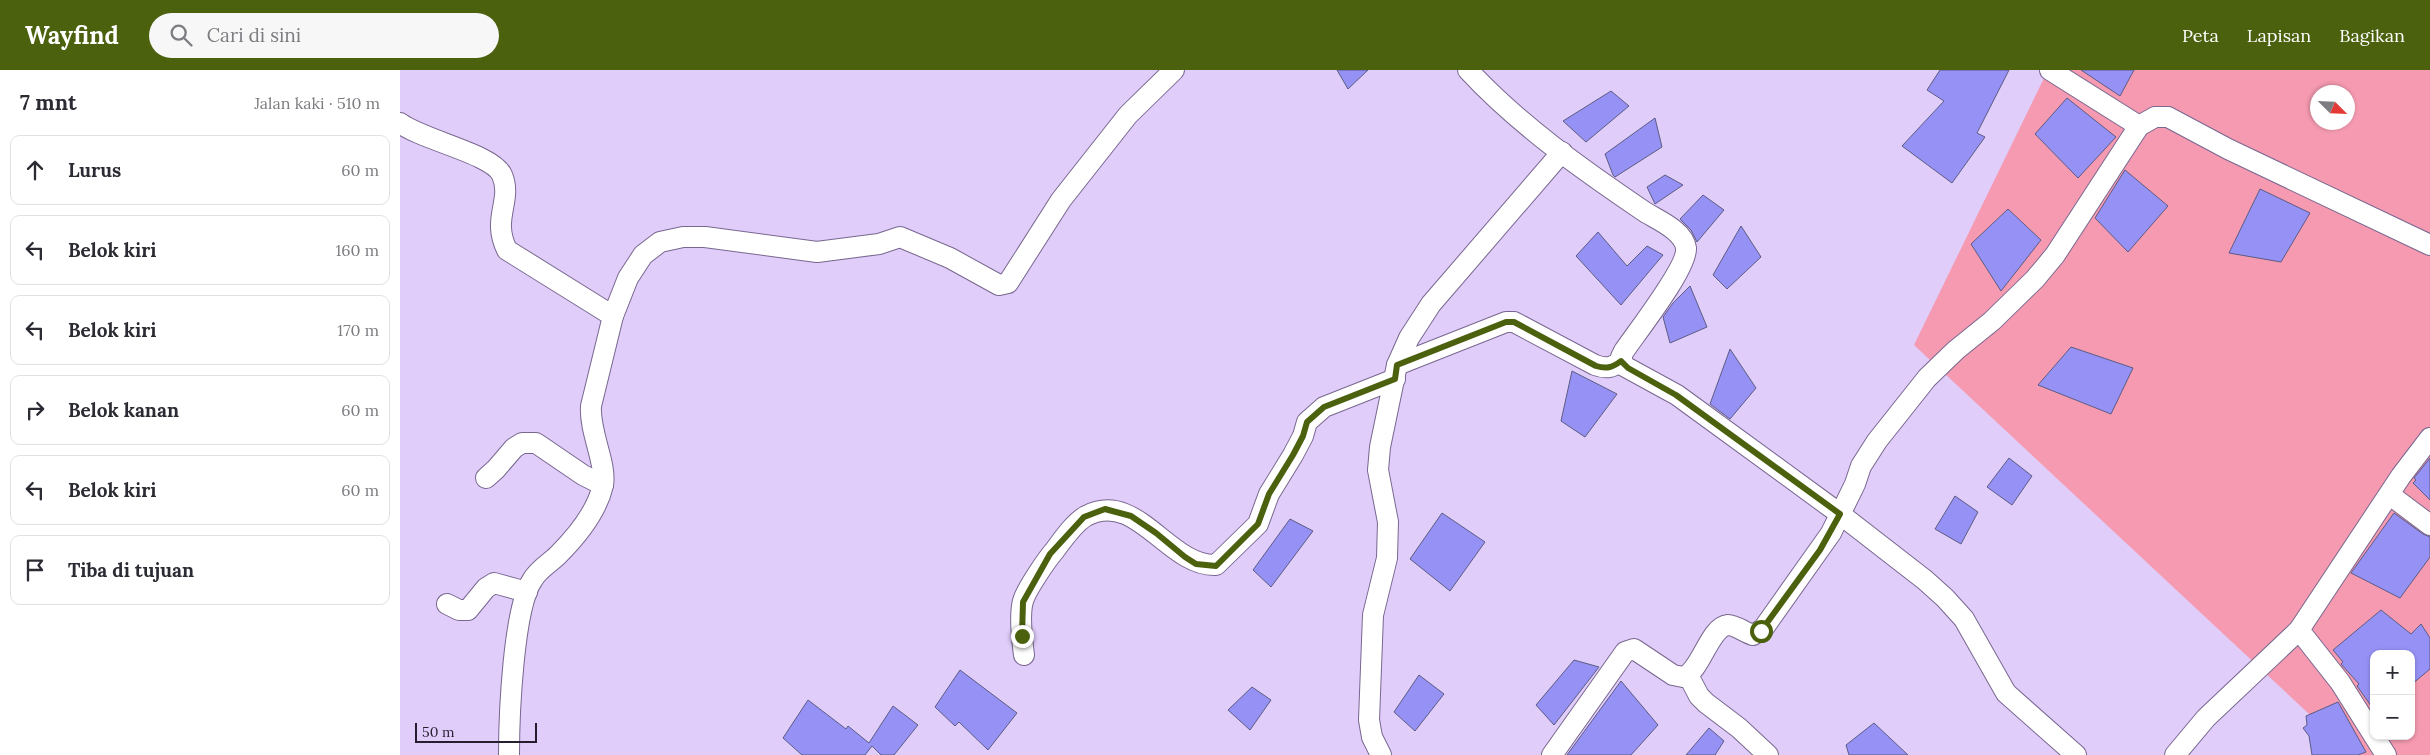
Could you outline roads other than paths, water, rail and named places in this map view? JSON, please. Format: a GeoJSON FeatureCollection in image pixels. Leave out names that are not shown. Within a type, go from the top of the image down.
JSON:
{"type":"FeatureCollection","features":[{"type":"Feature","properties":{"kind":"street"},"geometry":{"type":"LineString","coordinates":[[509,755],[519,621],[527,592],[538,573],[572,540],[595,507],[603,485],[590,413],[594,388],[614,316],[628,278],[643,255],[660,242],[682,237],[705,237],[817,252],[879,244],[900,237],[950,258],[999,285],[1008,283],[1061,200],[1128,115],[1174,70]]}},
{"type":"Feature","properties":{"kind":"street"},"geometry":{"type":"LineString","coordinates":[[1024,655],[1023,602],[1050,554],[1084,517],[1105,509],[1131,516],[1196,564],[1216,566],[1258,524],[1269,494],[1293,455],[1303,436],[1307,422],[1324,407],[1506,322],[1514,322],[1604,369],[1613,367],[1621,361],[1624,351],[1683,265],[1686,246],[1675,231],[1625,198],[1562,152],[1491,94],[1468,70]]}},
{"type":"Feature","properties":{"kind":"street"},"geometry":{"type":"LineString","coordinates":[[2050,70],[2139,126]]}},
{"type":"Feature","properties":{"kind":"street"},"geometry":{"type":"LineString","coordinates":[[1552,755],[1625,652],[1630,649],[1634,648],[1678,677],[1688,675],[1724,626],[1730,625],[1753,635],[1763,629],[1820,550],[1840,514],[1868,454],[1888,426],[1927,378],[1956,350],[1999,314],[2055,255],[2139,126],[2155,117],[2168,118],[2228,149],[2430,245]]}},
{"type":"Feature","properties":{"kind":"street"},"geometry":{"type":"LineString","coordinates":[[400,124],[432,140],[473,154],[494,165],[502,175],[505,194],[499,225],[501,238],[507,250],[614,316]]}},
{"type":"Feature","properties":{"kind":"street"},"geometry":{"type":"LineString","coordinates":[[1381,755],[1372,737],[1369,720],[1373,615],[1387,558],[1388,522],[1378,470],[1380,447],[1396,372],[1409,338],[1431,304],[1562,152]]}},
{"type":"Feature","properties":{"kind":"street"},"geometry":{"type":"LineString","coordinates":[[1621,361],[1628,368],[1676,395],[1840,514],[1946,598],[1964,619],[1995,677],[2006,693],[2076,755]]}},
{"type":"Feature","properties":{"kind":"street"},"geometry":{"type":"LineString","coordinates":[[2174,755],[2206,718],[2299,630],[2401,476],[2430,438]]}},
{"type":"Feature","properties":{"kind":"street"},"geometry":{"type":"LineString","coordinates":[[486,478],[514,448],[522,443],[536,443],[583,475],[603,485]]}},
{"type":"Feature","properties":{"kind":"street"},"geometry":{"type":"LineString","coordinates":[[2390,495],[2430,524]]}},
{"type":"Feature","properties":{"kind":"street"},"geometry":{"type":"LineString","coordinates":[[448,604],[459,610],[468,610],[486,588],[494,584],[527,592]]}},
{"type":"Feature","properties":{"kind":"street"},"geometry":{"type":"LineString","coordinates":[[2299,630],[2340,682],[2386,755]]}},
{"type":"Feature","properties":{"kind":"street"},"geometry":{"type":"LineString","coordinates":[[1688,675],[1699,696],[1739,728],[1768,755]]}}]}
